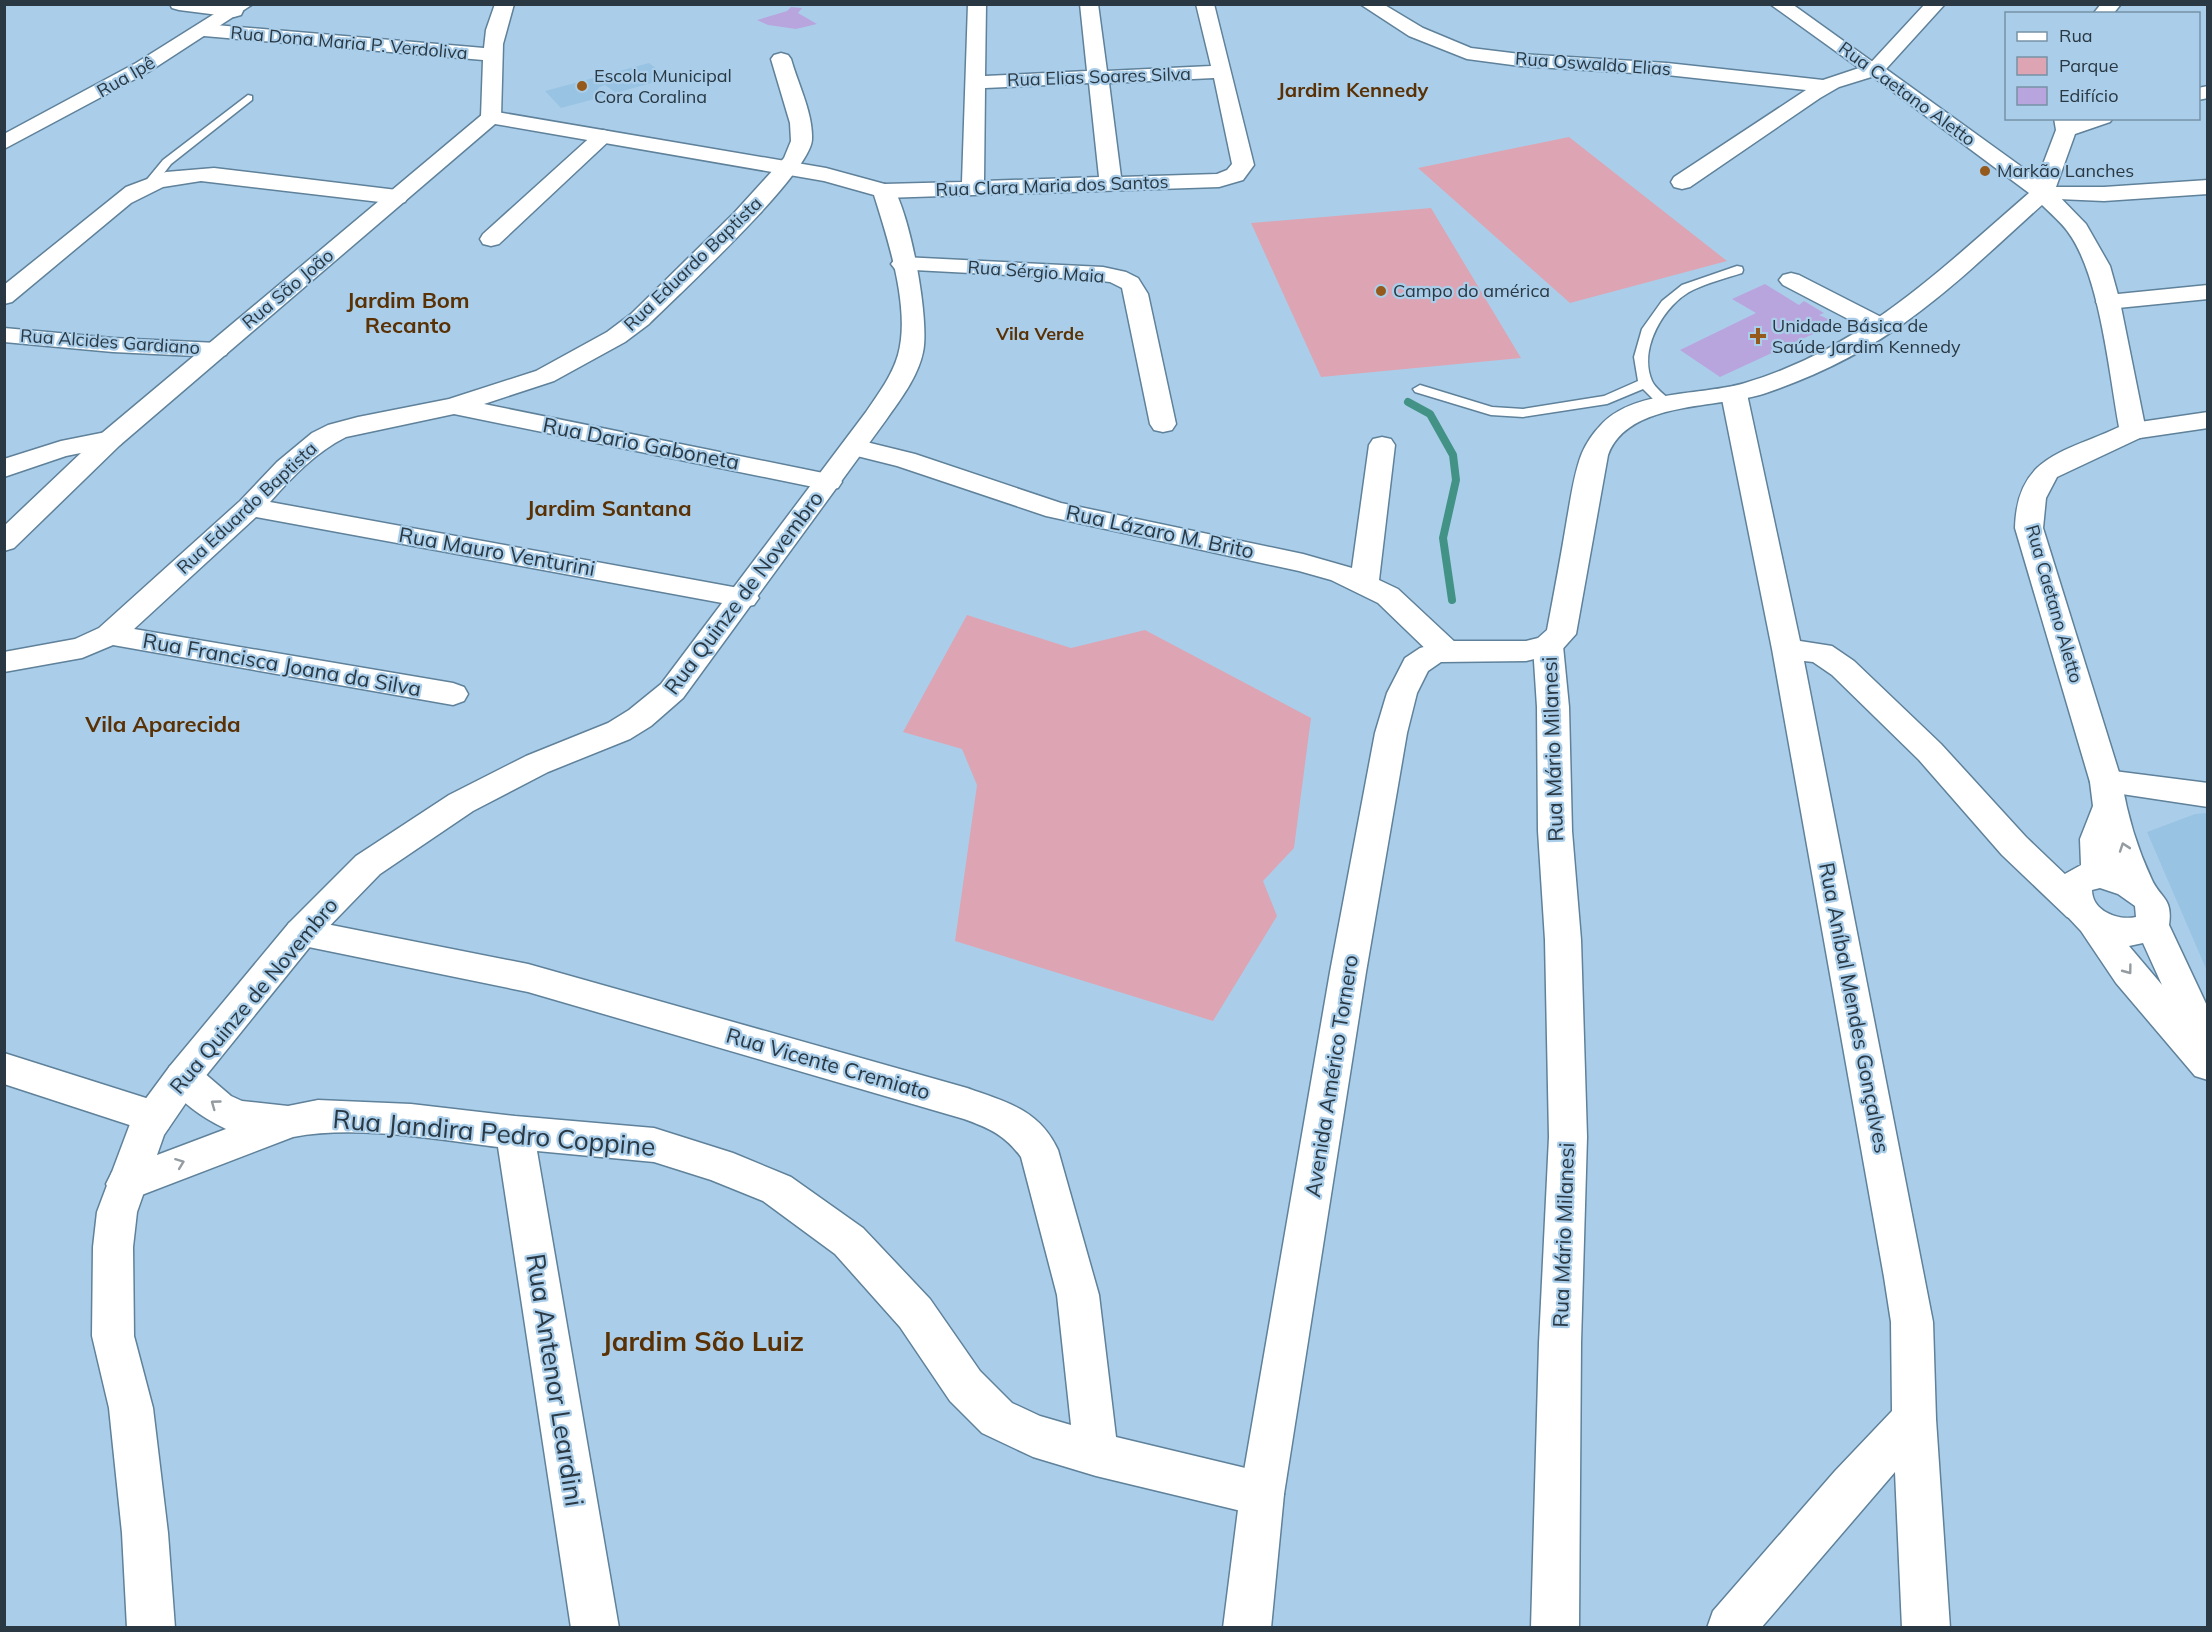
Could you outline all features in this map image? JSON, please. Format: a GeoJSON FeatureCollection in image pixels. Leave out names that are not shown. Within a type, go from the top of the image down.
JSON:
{"type":"FeatureCollection","features":[{"type":"Feature","properties":{"kind":"street"},"geometry":{"type":"LineString","coordinates":[[179,4],[239,8]]}},
{"type":"Feature","properties":{"kind":"street"},"geometry":{"type":"LineString","coordinates":[[505,4],[498,17],[491,117],[846,180],[884,191]]}},
{"type":"Feature","properties":{"kind":"street"},"geometry":{"type":"LineString","coordinates":[[973,188],[977,4]]}},
{"type":"Feature","properties":{"kind":"street"},"geometry":{"type":"LineString","coordinates":[[1089,4],[1111,184]]}},
{"type":"Feature","properties":{"kind":"street"},"geometry":{"type":"LineString","coordinates":[[1205,4],[1222,72]]}},
{"type":"Feature","properties":{"kind":"street","name":"Rua Oswaldo Elias"},"geometry":{"type":"LineString","coordinates":[[1369,4],[1416,32],[1467,52],[1520,60],[1667,69],[1827,86]]}},
{"type":"Feature","properties":{"kind":"street","name":"Rua Caetano Aletto"},"geometry":{"type":"LineString","coordinates":[[1779,4],[2043,193],[2078,229],[2098,266],[2108,302],[2133,431],[2048,469],[2035,487],[2029,505],[2029,528],[2138,888]]}},
{"type":"Feature","properties":{"kind":"street"},"geometry":{"type":"LineString","coordinates":[[1682,182],[1737,143],[1827,86],[1874,70],[1936,4]]}},
{"type":"Feature","properties":{"kind":"street","name":"Rua Ipê"},"geometry":{"type":"LineString","coordinates":[[4,143],[143,67],[239,8]]}},
{"type":"Feature","properties":{"kind":"street","name":"Rua Dona Maria P. Verdoliva"},"geometry":{"type":"LineString","coordinates":[[204,30],[494,55]]}},
{"type":"Feature","properties":{"kind":"street","name":"Rua Eduardo Baptista"},"geometry":{"type":"LineString","coordinates":[[4,662],[82,648],[110,635],[250,507],[286,468],[321,439],[337,431],[367,423],[454,406],[545,376],[616,337],[640,319],[788,170],[802,141],[800,123],[781,59]]}},
{"type":"Feature","properties":{"kind":"street","name":"Rua Elias Soares Silva"},"geometry":{"type":"LineString","coordinates":[[976,81],[1222,72]]}},
{"type":"Feature","properties":{"kind":"street","name":"Rua Clara Maria dos Santos"},"geometry":{"type":"LineString","coordinates":[[884,191],[1219,180],[1235,175],[1243,165],[1222,72]]}},
{"type":"Feature","properties":{"kind":"street","name":"Rua São João"},"geometry":{"type":"LineString","coordinates":[[4,542],[111,439],[491,117]]}},
{"type":"Feature","properties":{"kind":"street"},"geometry":{"type":"LineString","coordinates":[[2065,124],[2090,120]]}},
{"type":"Feature","properties":{"kind":"street","name":"Rua Mário Milanesi"},"geometry":{"type":"LineString","coordinates":[[1554,1628],[1567,1070],[1563,940],[1555,831],[1554,707],[1548,646],[1561,634],[1589,475],[1597,450],[1606,435],[1621,422],[1643,411],[1666,404],[1734,394],[1775,381],[1882,327],[1917,304],[2043,193],[2065,124]]}},
{"type":"Feature","properties":{"kind":"street"},"geometry":{"type":"LineString","coordinates":[[492,238],[603,136]]}},
{"type":"Feature","properties":{"kind":"street"},"geometry":{"type":"LineString","coordinates":[[4,297],[123,198],[150,183],[190,174],[214,175],[398,197]]}},
{"type":"Feature","properties":{"kind":"street"},"geometry":{"type":"LineString","coordinates":[[2043,193],[2103,194],[2208,187]]}},
{"type":"Feature","properties":{"kind":"street","name":"Rua Quinze de Novembro"},"geometry":{"type":"LineString","coordinates":[[151,1628],[145,1533],[132,1407],[113,1336],[113,1247],[117,1212],[147,1128],[183,1077],[301,933],[368,865],[460,803],[505,779],[609,736],[653,709],[686,674],[878,415],[903,372],[912,347],[914,322],[903,264],[884,191]]}},
{"type":"Feature","properties":{"kind":"street","name":"Rua Sérgio Maia"},"geometry":{"type":"LineString","coordinates":[[903,264],[1083,272],[1112,276],[1130,283],[1138,302],[1163,424]]}},
{"type":"Feature","properties":{"kind":"street"},"geometry":{"type":"LineString","coordinates":[[1791,280],[1882,327]]}},
{"type":"Feature","properties":{"kind":"street"},"geometry":{"type":"LineString","coordinates":[[2108,302],[2208,292]]}},
{"type":"Feature","properties":{"kind":"street","name":"Rua Alcides Gardiano"},"geometry":{"type":"LineString","coordinates":[[4,335],[113,345],[216,350]]}},
{"type":"Feature","properties":{"kind":"street","name":"Rua Aníbal Mendes Gonçalves"},"geometry":{"type":"LineString","coordinates":[[1734,394],[1787,649],[1905,1277],[1912,1322],[1914,1419],[1926,1628]]}},
{"type":"Feature","properties":{"kind":"street","name":"Rua Dario Gaboneta"},"geometry":{"type":"LineString","coordinates":[[454,406],[828,482]]}},
{"type":"Feature","properties":{"kind":"street"},"geometry":{"type":"LineString","coordinates":[[2133,431],[2208,420]]}},
{"type":"Feature","properties":{"kind":"street"},"geometry":{"type":"LineString","coordinates":[[4,470],[60,448],[87,441],[111,439]]}},
{"type":"Feature","properties":{"kind":"street"},"geometry":{"type":"LineString","coordinates":[[1364,583],[1382,445]]}},
{"type":"Feature","properties":{"kind":"street","name":"Rua Lázaro M. Brito"},"geometry":{"type":"LineString","coordinates":[[854,447],[906,460],[1056,510],[1303,563],[1364,583],[1388,596],[1446,651]]}},
{"type":"Feature","properties":{"kind":"street","name":"Rua Mauro Venturini"},"geometry":{"type":"LineString","coordinates":[[250,507],[744,598]]}},
{"type":"Feature","properties":{"kind":"street","name":"Rua Francisca Joana da Silva"},"geometry":{"type":"LineString","coordinates":[[110,635],[453,694]]}},
{"type":"Feature","properties":{"kind":"street","name":"Avenida Américo Tornero"},"geometry":{"type":"LineString","coordinates":[[1247,1628],[1262,1494],[1346,983],[1391,733],[1402,693],[1416,665],[1431,655],[1446,651],[1526,651],[1548,646]]}},
{"type":"Feature","properties":{"kind":"street"},"geometry":{"type":"LineString","coordinates":[[1787,649],[1821,653],[1843,668],[1930,752],[2014,846],[2090,896],[2116,932],[2137,933],[2152,925],[2156,914],[2151,901],[2138,888],[2120,878],[2090,896]]}},
{"type":"Feature","properties":{"kind":"street"},"geometry":{"type":"LineString","coordinates":[[2208,795],[2108,794],[2095,844],[2090,896],[2129,973],[2208,1065]]}},
{"type":"Feature","properties":{"kind":"street"},"geometry":{"type":"LineString","coordinates":[[2152,925],[2175,973],[2208,1054]]}},
{"type":"Feature","properties":{"kind":"street","name":"Rua Vicente Cremiato"},"geometry":{"type":"LineString","coordinates":[[301,933],[528,978],[967,1104],[1006,1118],[1027,1135],[1039,1150],[1063,1237],[1078,1295],[1096,1454]]}},
{"type":"Feature","properties":{"kind":"street"},"geometry":{"type":"LineString","coordinates":[[4,1068],[154,1117]]}},
{"type":"Feature","properties":{"kind":"street","name":"Rua Jandira Pedro Coppine"},"geometry":{"type":"LineString","coordinates":[[183,1077],[218,1107],[238,1117],[291,1121]]}},
{"type":"Feature","properties":{"kind":"street","name":"Rua Jandira Pedro Coppine"},"geometry":{"type":"LineString","coordinates":[[126,1184],[291,1121],[318,1116],[411,1120],[514,1133],[654,1145],[719,1165],[777,1189],[849,1241],[915,1313],[965,1386],[997,1418],[1033,1436],[1096,1454],[1262,1494]]}},
{"type":"Feature","properties":{"kind":"street","name":"Rua Antenor Leardini"},"geometry":{"type":"LineString","coordinates":[[514,1133],[595,1628]]}},
{"type":"Feature","properties":{"kind":"street"},"geometry":{"type":"LineString","coordinates":[[1730,1628],[1851,1487],[1914,1419]]}},
{"type":"Feature","properties":{"kind":"lane"},"geometry":{"type":"LineString","coordinates":[[150,183],[167,162],[248,98]]}},
{"type":"Feature","properties":{"kind":"lane"},"geometry":{"type":"LineString","coordinates":[[1666,404],[1645,383],[1641,357],[1649,329],[1667,304],[1687,288],[1737,270]]}},
{"type":"Feature","properties":{"kind":"lane"},"geometry":{"type":"LineString","coordinates":[[1420,389],[1491,411],[1523,413],[1607,400],[1645,383]]}},
{"type":"Feature","properties":{"kind":"shaded area","name":"Escola Municipal Cora Coralina"},"geometry":{"type":"Polygon","coordinates":[[[649,63],[669,78],[616,93],[605,85],[598,88],[606,96],[561,108],[545,91],[649,63]]]}},
{"type":"Feature","properties":{"kind":"shaded area"},"geometry":{"type":"Polygon","coordinates":[[[2208,813],[2207,971],[2147,832],[2195,814],[2208,813]]]}},
{"type":"Feature","properties":{"kind":"green space"},"geometry":{"type":"Polygon","coordinates":[[[1569,137],[1727,261],[1570,303],[1418,168],[1569,137]]]}},
{"type":"Feature","properties":{"kind":"green space","name":"Campo do américa"},"geometry":{"type":"Polygon","coordinates":[[[1431,208],[1521,358],[1321,377],[1251,223],[1431,208]]]}},
{"type":"Feature","properties":{"kind":"green space"},"geometry":{"type":"Polygon","coordinates":[[[967,615],[1071,648],[1145,630],[1311,718],[1294,848],[1263,881],[1277,916],[1213,1021],[955,941],[977,785],[962,749],[903,732],[967,615]]]}},
{"type":"Feature","properties":{"kind":"building"},"geometry":{"type":"Polygon","coordinates":[[[791,7],[802,8],[798,13],[817,24],[796,29],[768,25],[757,20],[787,11],[791,7]]]}},
{"type":"Feature","properties":{"kind":"building","name":"Unidade Básica de Saúde Jardim Kennedy"},"geometry":{"type":"Polygon","coordinates":[[[1765,284],[1799,305],[1804,301],[1824,313],[1819,315],[1837,323],[1720,377],[1680,350],[1756,313],[1732,299],[1765,284]]]}},
{"type":"Feature","properties":{"kind":"waterway"},"geometry":{"type":"LineString","coordinates":[[1408,402],[1430,414],[1453,455],[1456,480],[1443,538],[1452,600]]}},
{"type":"Feature","properties":{"kind":"place","name":"Escola Municipal Cora Coralina"},"geometry":{"type":"Point","coordinates":[582,86]}},
{"type":"Feature","properties":{"kind":"place","name":"Markão Lanches"},"geometry":{"type":"Point","coordinates":[1985,171]}},
{"type":"Feature","properties":{"kind":"place","name":"Campo do américa"},"geometry":{"type":"Point","coordinates":[1381,291]}},
{"type":"Feature","properties":{"kind":"place","name":"Unidade Básica de Saúde Jardim Kennedy"},"geometry":{"type":"Point","coordinates":[1758,336]}},
{"type":"Feature","properties":{"kind":"district","name":"Jardim Kennedy"},"geometry":{"type":"Point","coordinates":[1353,90]}},
{"type":"Feature","properties":{"kind":"district","name":"Jardim Bom Recanto"},"geometry":{"type":"Point","coordinates":[408,312]}},
{"type":"Feature","properties":{"kind":"district","name":"Vila Verde"},"geometry":{"type":"Point","coordinates":[1040,334]}},
{"type":"Feature","properties":{"kind":"district","name":"Jardim Santana"},"geometry":{"type":"Point","coordinates":[609,508]}},
{"type":"Feature","properties":{"kind":"district","name":"Vila Aparecida"},"geometry":{"type":"Point","coordinates":[163,724]}},
{"type":"Feature","properties":{"kind":"district","name":"Jardim São Luiz"},"geometry":{"type":"Point","coordinates":[703,1342]}}]}
